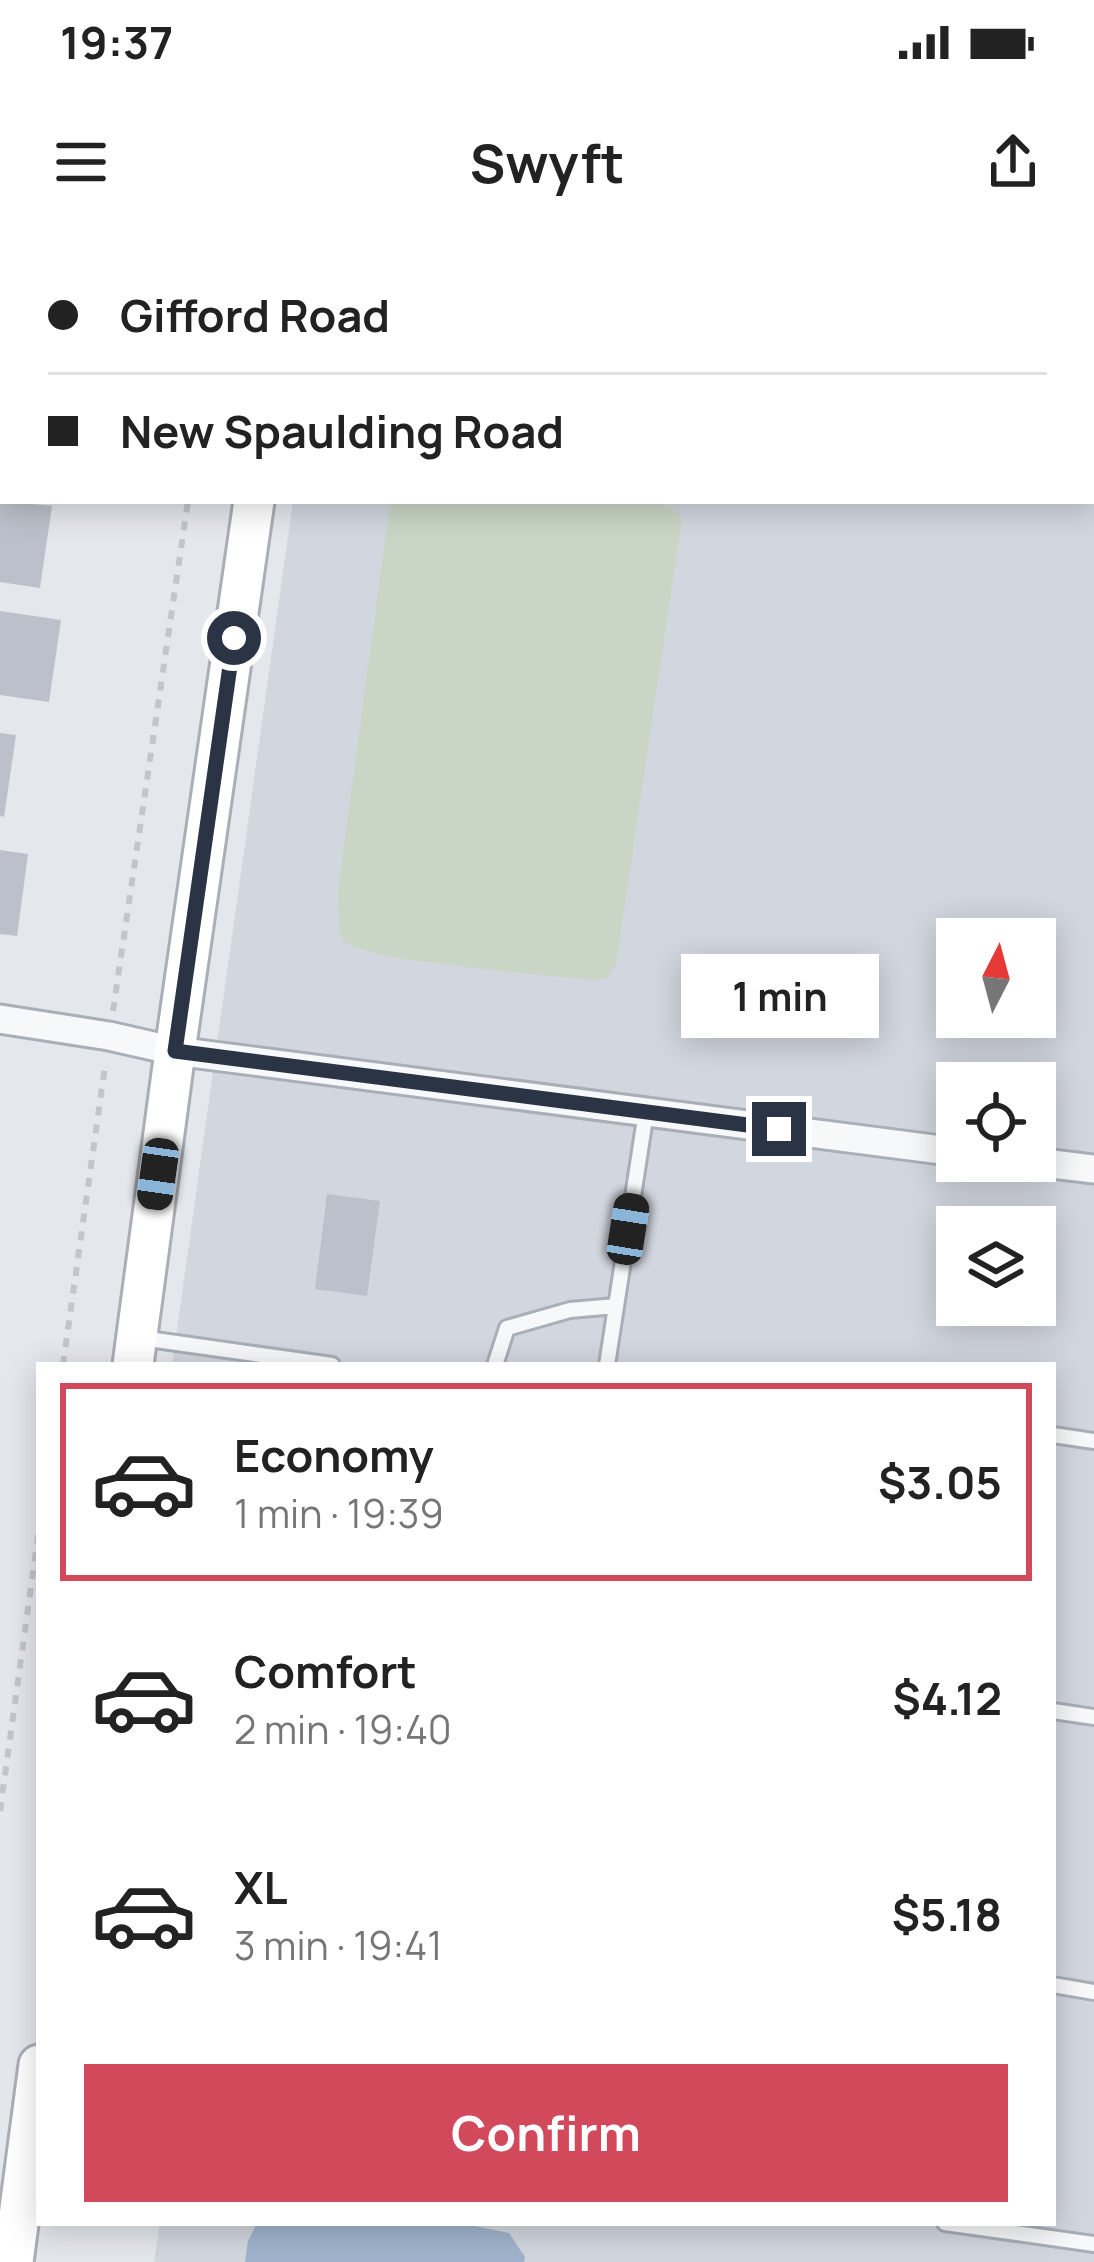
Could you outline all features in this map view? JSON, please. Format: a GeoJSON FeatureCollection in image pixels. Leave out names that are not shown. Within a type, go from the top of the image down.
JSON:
{"type":"FeatureCollection","features":[{"type":"Feature","properties":{"kind":"street"},"geometry":{"type":"LineString","coordinates":[[135,1351],[254,504]]}},
{"type":"Feature","properties":{"kind":"street"},"geometry":{"type":"LineString","coordinates":[[0,1019],[175,1051],[936,1149]]}},
{"type":"Feature","properties":{"kind":"street"},"geometry":{"type":"LineString","coordinates":[[1056,1164],[1094,1169]]}},
{"type":"Feature","properties":{"kind":"street"},"geometry":{"type":"LineString","coordinates":[[13,2262],[36,2112]]}},
{"type":"Feature","properties":{"kind":"lane"},"geometry":{"type":"LineString","coordinates":[[607,1362],[646,1112]]}},
{"type":"Feature","properties":{"kind":"lane"},"geometry":{"type":"LineString","coordinates":[[496,1362],[507,1328],[570,1310],[616,1306]]}},
{"type":"Feature","properties":{"kind":"lane"},"geometry":{"type":"LineString","coordinates":[[135,1351],[290,1362]]}},
{"type":"Feature","properties":{"kind":"lane"},"geometry":{"type":"LineString","coordinates":[[1056,1435],[1094,1441]]}},
{"type":"Feature","properties":{"kind":"lane"},"geometry":{"type":"LineString","coordinates":[[1056,1712],[1094,1718]]}},
{"type":"Feature","properties":{"kind":"lane"},"geometry":{"type":"LineString","coordinates":[[1056,1986],[1094,1992]]}},
{"type":"Feature","properties":{"kind":"lane"},"geometry":{"type":"LineString","coordinates":[[966,2226],[1094,2244]]}},
{"type":"Feature","properties":{"kind":"path"},"geometry":{"type":"LineString","coordinates":[[62,1362],[188,504]]}},
{"type":"Feature","properties":{"kind":"path"},"geometry":{"type":"LineString","coordinates":[[0,1811],[36,1551]]}},
{"type":"Feature","properties":{"kind":"shaded area"},"geometry":{"type":"Polygon","coordinates":[[[293,504],[1094,504],[1094,2262],[154,2262],[160,2226],[1056,2226],[1056,1362],[172,1362],[293,504]]]}},
{"type":"Feature","properties":{"kind":"green space"},"geometry":{"type":"Polygon","coordinates":[[[392,504],[660,504],[682,519],[616,964],[607,978],[405,959],[343,941],[338,890],[392,504]]]}},
{"type":"Feature","properties":{"kind":"water"},"geometry":{"type":"Polygon","coordinates":[[[256,2226],[475,2226],[509,2233],[525,2257],[524,2262],[245,2262],[256,2226]]]}},
{"type":"Feature","properties":{"kind":"building"},"geometry":{"type":"Polygon","coordinates":[[[0,504],[52,506],[40,588],[0,582],[0,504]]]}},
{"type":"Feature","properties":{"kind":"building"},"geometry":{"type":"Polygon","coordinates":[[[0,611],[61,620],[49,702],[0,695],[0,611]]]}},
{"type":"Feature","properties":{"kind":"building"},"geometry":{"type":"Polygon","coordinates":[[[0,733],[16,735],[4,817],[0,816],[0,733]]]}},
{"type":"Feature","properties":{"kind":"building"},"geometry":{"type":"Polygon","coordinates":[[[0,850],[28,854],[17,936],[0,934],[0,850]]]}},
{"type":"Feature","properties":{"kind":"building"},"geometry":{"type":"Polygon","coordinates":[[[327,1194],[380,1201],[367,1296],[315,1289],[327,1194]]]}},
{"type":"Feature","properties":{"kind":"route"},"geometry":{"type":"LineString","coordinates":[[234,638],[175,1051],[779,1129]]}}]}
